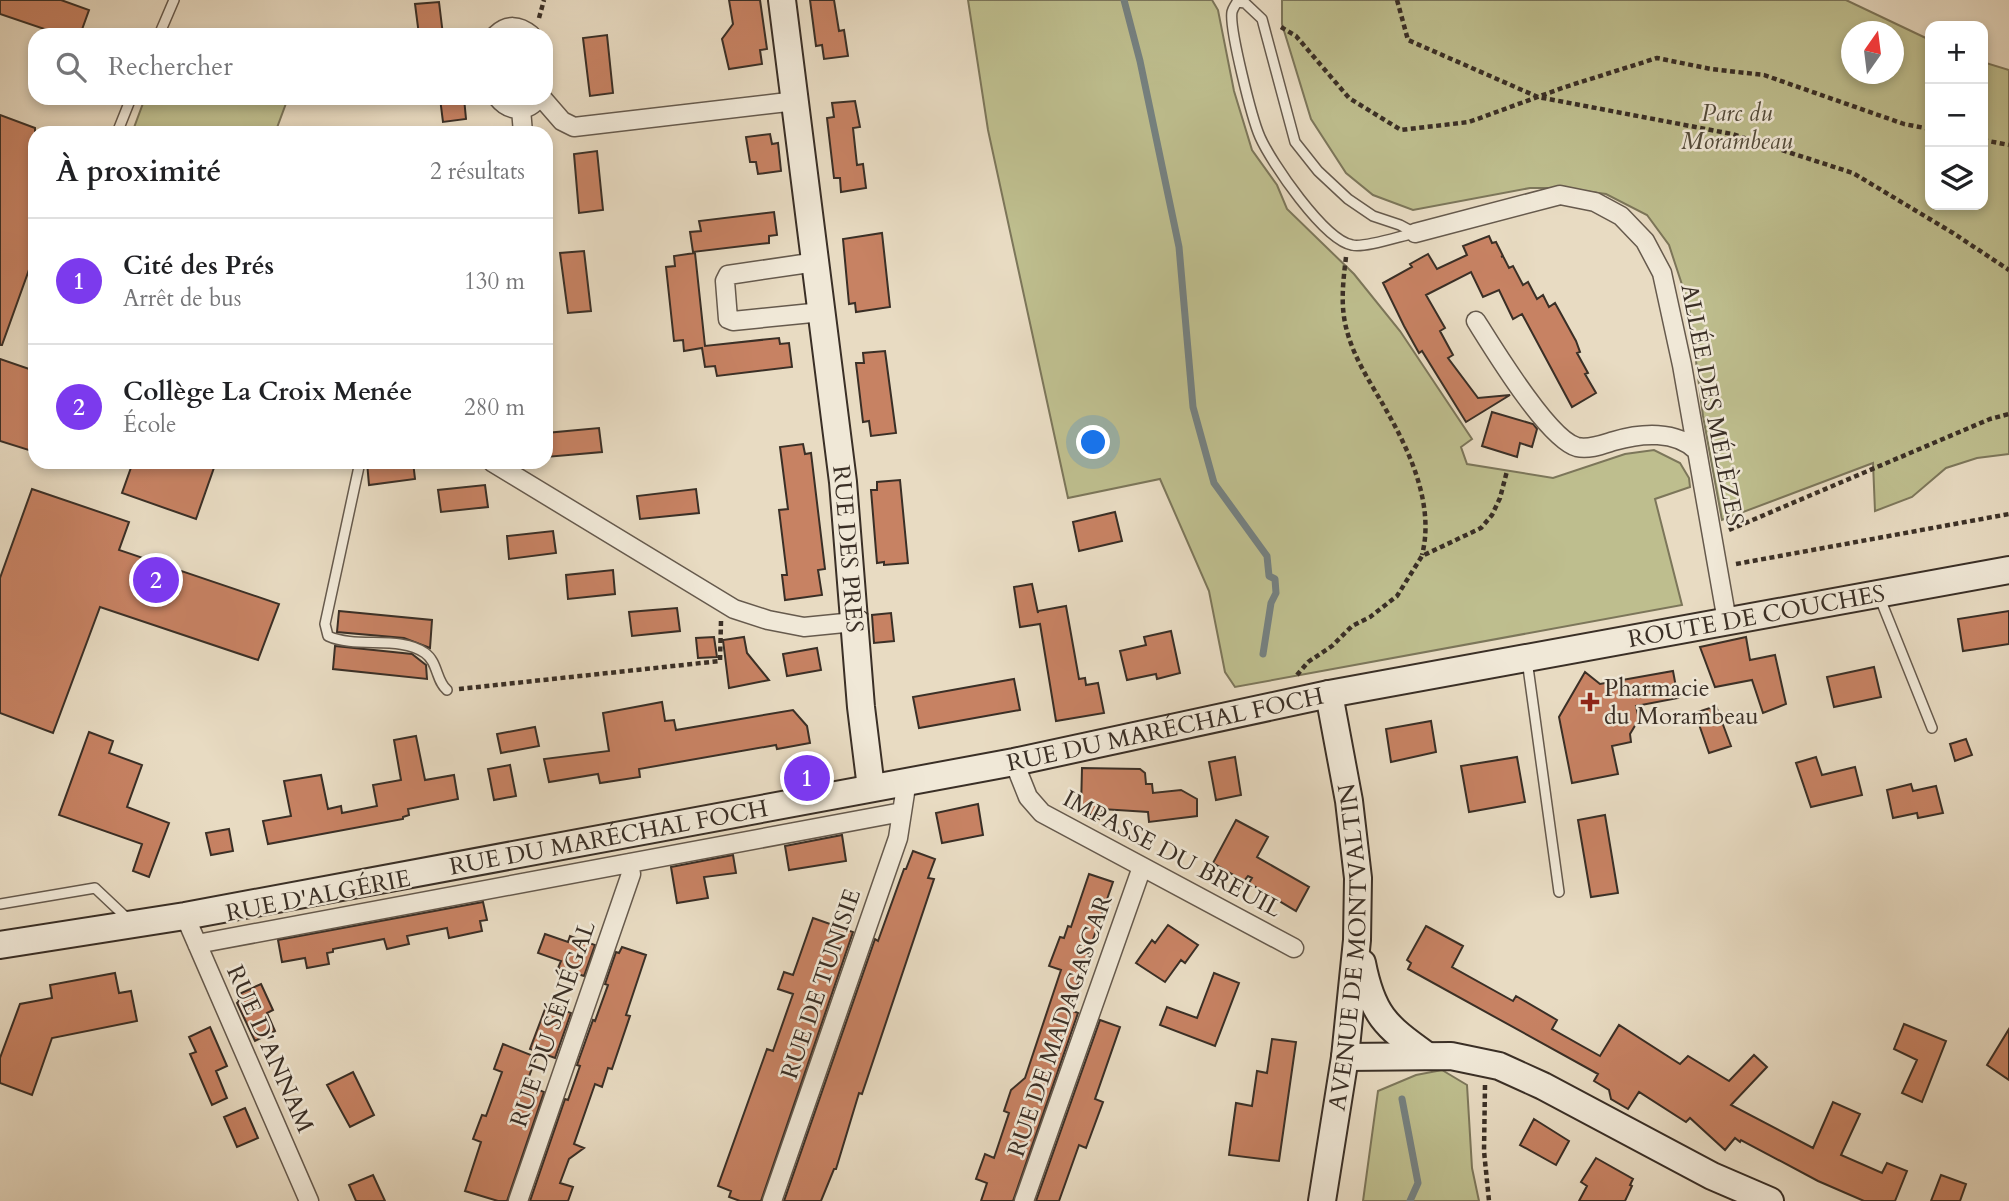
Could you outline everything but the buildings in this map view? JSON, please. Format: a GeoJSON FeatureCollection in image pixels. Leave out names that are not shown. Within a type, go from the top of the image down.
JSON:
{"type":"FeatureCollection","features":[{"type":"Feature","properties":{"kind":"main road","name":"RUE DES PRÉS"},"geometry":{"type":"LineString","coordinates":[[782,0],[843,482],[861,706],[871,788]]}},
{"type":"Feature","properties":{"kind":"main road","name":"ROUTE DE COUCHES"},"geometry":{"type":"LineString","coordinates":[[1514,660],[2009,570]]}},
{"type":"Feature","properties":{"kind":"main road","name":"RUE DU MARÉCHAL FOCH"},"geometry":{"type":"LineString","coordinates":[[0,946],[185,916],[1014,762],[1329,694],[1514,660]]}},
{"type":"Feature","properties":{"kind":"main road","name":"AVENUE DE MONTVALTIN"},"geometry":{"type":"LineString","coordinates":[[1322,1201],[1345,1057],[1357,940],[1359,878],[1349,802],[1329,694]]}},
{"type":"Feature","properties":{"kind":"main road"},"geometry":{"type":"LineString","coordinates":[[1357,940],[1367,992],[1381,1018],[1426,1055]]}},
{"type":"Feature","properties":{"kind":"main road"},"geometry":{"type":"LineString","coordinates":[[1345,1057],[1451,1056],[1518,1073],[1663,1152],[1770,1201]]}},
{"type":"Feature","properties":{"kind":"street"},"geometry":{"type":"LineString","coordinates":[[547,105],[562,121],[575,127],[796,101]]}},
{"type":"Feature","properties":{"kind":"street"},"geometry":{"type":"LineString","coordinates":[[505,105],[521,109],[531,105]]}},
{"type":"Feature","properties":{"kind":"street"},"geometry":{"type":"LineString","coordinates":[[521,109],[522,126]]}},
{"type":"Feature","properties":{"kind":"street","name":"ALLÉE DES MÉLÈZES"},"geometry":{"type":"LineString","coordinates":[[1415,233],[1560,195],[1595,202],[1621,216],[1645,241],[1662,273],[1682,365],[1727,621]]}},
{"type":"Feature","properties":{"kind":"street"},"geometry":{"type":"LineString","coordinates":[[816,262],[728,275],[725,281],[728,319],[733,321],[822,312]]}},
{"type":"Feature","properties":{"kind":"street"},"geometry":{"type":"LineString","coordinates":[[1476,321],[1519,388],[1560,437],[1578,447],[1653,435],[1688,443],[1696,451]]}},
{"type":"Feature","properties":{"kind":"street"},"geometry":{"type":"LineString","coordinates":[[504,469],[728,605],[768,620],[804,627],[854,622]]}},
{"type":"Feature","properties":{"kind":"street","name":"IMPASSE DU BREUIL"},"geometry":{"type":"LineString","coordinates":[[1014,762],[1028,797],[1042,813],[1294,948]]}},
{"type":"Feature","properties":{"kind":"street","name":"RUE DE TUNISIE"},"geometry":{"type":"LineString","coordinates":[[772,1201],[898,838],[905,793],[903,782]]}},
{"type":"Feature","properties":{"kind":"street","name":"RUE D'ALGÉRIE"},"geometry":{"type":"LineString","coordinates":[[197,944],[902,812]]}},
{"type":"Feature","properties":{"kind":"street","name":"RUE DU SÉNÉGAL"},"geometry":{"type":"LineString","coordinates":[[518,1201],[631,874],[629,863]]}},
{"type":"Feature","properties":{"kind":"street","name":"RUE DE MADAGASCAR"},"geometry":{"type":"LineString","coordinates":[[1024,1201],[1142,867]]}},
{"type":"Feature","properties":{"kind":"street","name":"RUE D'ANNAM"},"geometry":{"type":"LineString","coordinates":[[185,916],[309,1201]]}},
{"type":"Feature","properties":{"kind":"street"},"geometry":{"type":"LineString","coordinates":[[295,1201],[302,1183]]}},
{"type":"Feature","properties":{"kind":"lane"},"geometry":{"type":"LineString","coordinates":[[162,28],[174,0]]}},
{"type":"Feature","properties":{"kind":"lane"},"geometry":{"type":"LineString","coordinates":[[1352,245],[1327,231],[1300,199],[1261,140],[1252,115],[1234,33],[1232,12],[1237,2],[1245,3],[1262,19],[1295,142],[1318,171],[1348,199],[1373,216],[1415,233]]}},
{"type":"Feature","properties":{"kind":"lane"},"geometry":{"type":"LineString","coordinates":[[120,126],[128,105]]}},
{"type":"Feature","properties":{"kind":"lane","name":"ALLÉE DES MÉLÈZES"},"geometry":{"type":"LineString","coordinates":[[1352,245],[1415,233]]}},
{"type":"Feature","properties":{"kind":"lane"},"geometry":{"type":"LineString","coordinates":[[358,469],[325,624],[328,636],[341,642],[409,646],[426,653],[447,690]]}},
{"type":"Feature","properties":{"kind":"lane"},"geometry":{"type":"LineString","coordinates":[[1878,594],[1932,728]]}},
{"type":"Feature","properties":{"kind":"lane"},"geometry":{"type":"LineString","coordinates":[[1514,660],[1559,892]]}},
{"type":"Feature","properties":{"kind":"lane"},"geometry":{"type":"LineString","coordinates":[[0,904],[95,888],[134,925]]}},
{"type":"Feature","properties":{"kind":"path"},"geometry":{"type":"LineString","coordinates":[[1397,0],[1408,40],[1538,97],[1732,134],[1853,173],[2009,270]]}},
{"type":"Feature","properties":{"kind":"path"},"geometry":{"type":"LineString","coordinates":[[1245,3],[1296,36],[1349,98],[1401,130],[1469,122],[1657,58],[1711,69],[1764,75],[1925,129]]}},
{"type":"Feature","properties":{"kind":"path"},"geometry":{"type":"LineString","coordinates":[[1988,140],[2009,145]]}},
{"type":"Feature","properties":{"kind":"path"},"geometry":{"type":"LineString","coordinates":[[1301,700],[1297,676],[1308,662],[1332,646],[1352,626],[1370,617],[1397,596],[1422,556],[1426,540],[1427,520],[1419,487],[1392,420],[1356,357],[1346,330],[1342,295],[1346,257],[1352,245]]}},
{"type":"Feature","properties":{"kind":"path"},"geometry":{"type":"LineString","coordinates":[[1712,536],[1990,419],[2009,414]]}},
{"type":"Feature","properties":{"kind":"path"},"geometry":{"type":"LineString","coordinates":[[1422,556],[1482,528],[1500,498],[1507,471]]}},
{"type":"Feature","properties":{"kind":"path"},"geometry":{"type":"LineString","coordinates":[[1718,567],[2009,514]]}},
{"type":"Feature","properties":{"kind":"path"},"geometry":{"type":"LineString","coordinates":[[447,690],[720,661],[719,626],[728,605]]}},
{"type":"Feature","properties":{"kind":"path"},"geometry":{"type":"LineString","coordinates":[[1486,1063],[1484,1151],[1489,1201]]}},
{"type":"Feature","properties":{"kind":"green space"},"geometry":{"type":"Polygon","coordinates":[[[968,0],[1212,0],[1218,10],[1234,91],[1252,150],[1277,185],[1287,209],[1354,274],[1400,331],[1472,439],[1461,447],[1467,464],[1553,478],[1625,454],[1654,450],[1680,463],[1689,478],[1690,487],[1655,499],[1682,605],[1235,687],[1225,672],[1209,591],[1160,479],[1068,498],[988,130],[968,0]]]}},
{"type":"Feature","properties":{"kind":"green space","name":"Parc du Morambeau"},"geometry":{"type":"Polygon","coordinates":[[[1282,0],[1846,0],[1890,21],[1841,21],[1841,84],[1904,84],[1904,28],[1925,38],[1925,210],[1988,210],[1988,64],[2009,70],[2009,454],[1977,458],[1946,468],[1912,497],[1875,511],[1873,463],[1722,520],[1703,416],[1689,306],[1669,245],[1647,215],[1606,194],[1561,188],[1530,188],[1413,210],[1373,195],[1346,173],[1311,119],[1282,24],[1282,0]]]}},
{"type":"Feature","properties":{"kind":"green space"},"geometry":{"type":"Polygon","coordinates":[[[142,105],[285,105],[278,126],[135,126],[142,105]]]}},
{"type":"Feature","properties":{"kind":"green space"},"geometry":{"type":"Polygon","coordinates":[[[1442,1070],[1467,1085],[1472,1168],[1479,1201],[1363,1201],[1378,1091],[1416,1075],[1442,1070]]]}},
{"type":"Feature","properties":{"kind":"waterway"},"geometry":{"type":"LineString","coordinates":[[1124,0],[1140,61],[1179,247],[1193,407],[1214,483],[1267,556],[1269,576],[1275,579],[1276,593],[1271,603],[1263,654]]}},
{"type":"Feature","properties":{"kind":"waterway"},"geometry":{"type":"LineString","coordinates":[[1402,1099],[1418,1183],[1410,1201]]}},
{"type":"Feature","properties":{"kind":"place","name":"Collège La Croix Menée"},"geometry":{"type":"Point","coordinates":[156,580]}},
{"type":"Feature","properties":{"kind":"place","name":"Pharmacie du Morambeau"},"geometry":{"type":"Point","coordinates":[1590,702]}},
{"type":"Feature","properties":{"kind":"place","name":"Cité des Prés"},"geometry":{"type":"Point","coordinates":[807,778]}}]}
